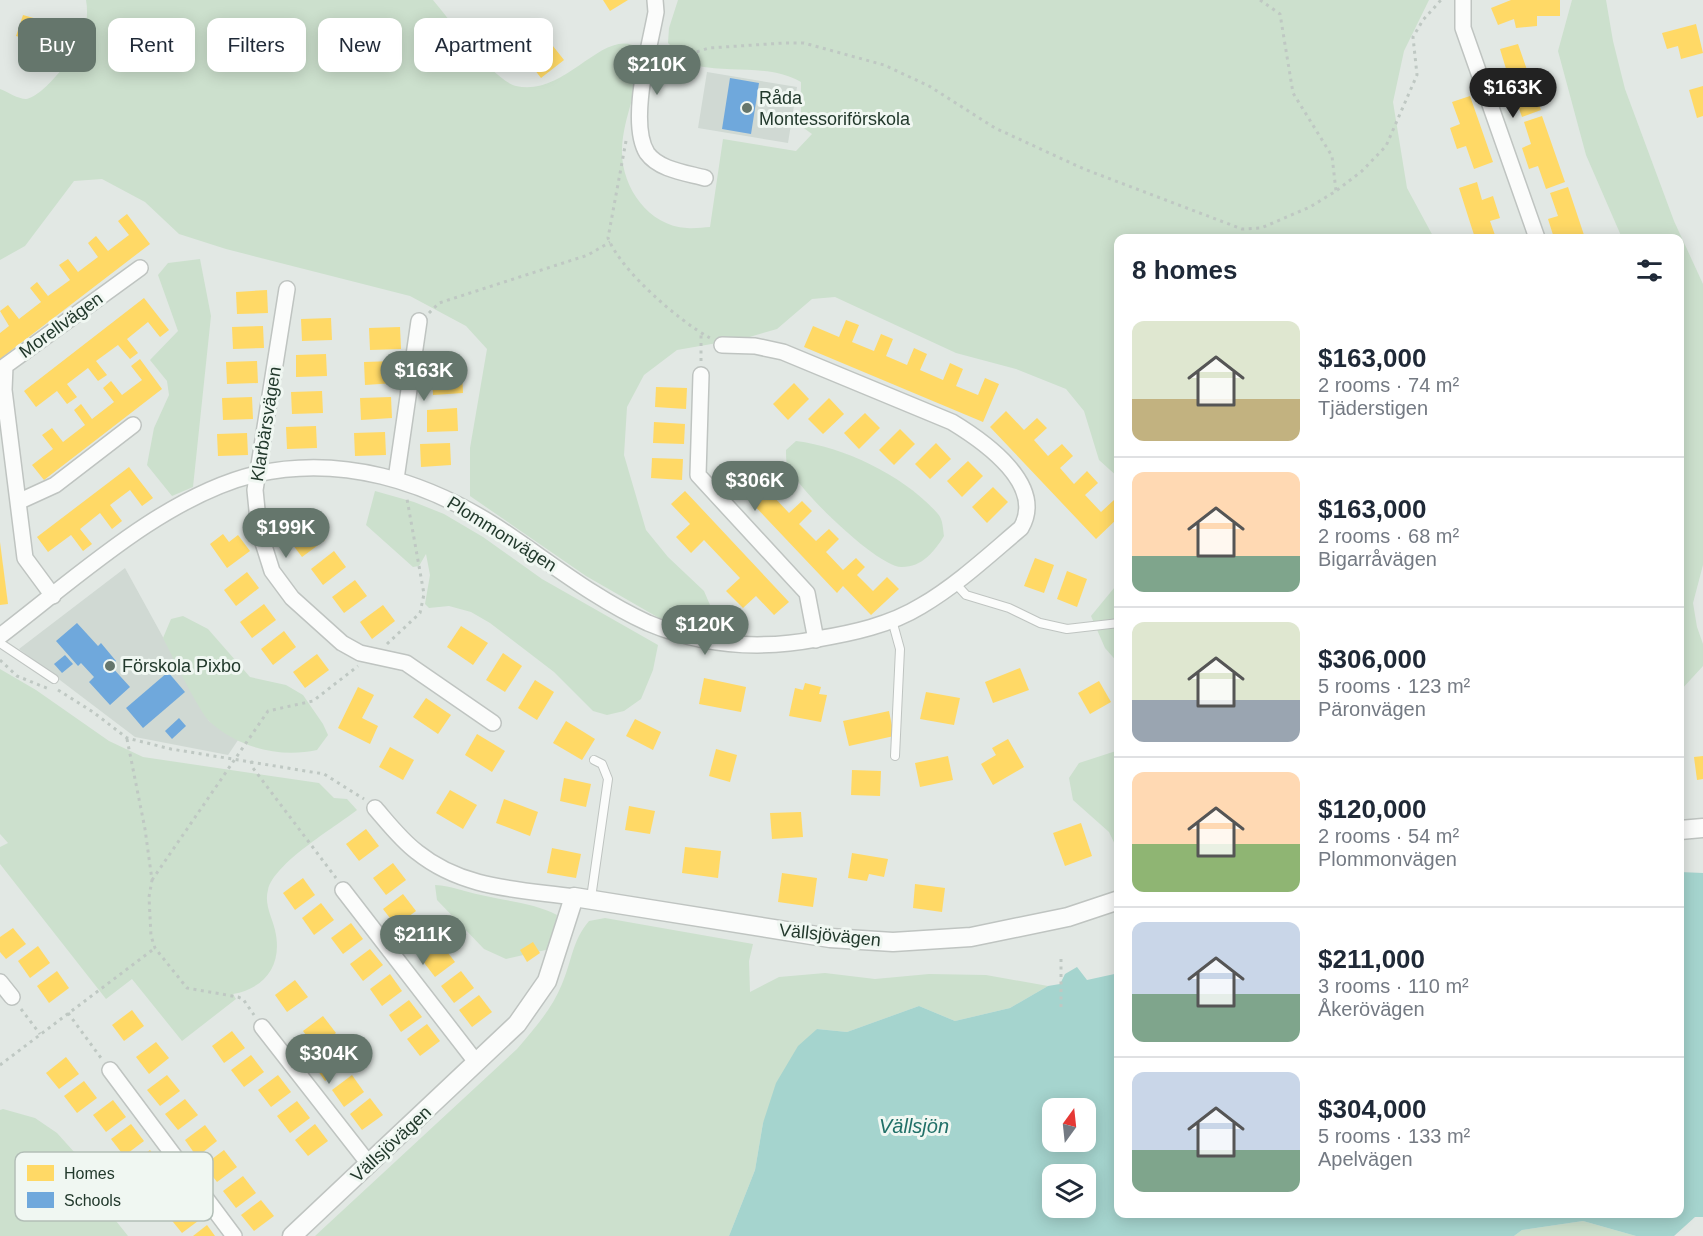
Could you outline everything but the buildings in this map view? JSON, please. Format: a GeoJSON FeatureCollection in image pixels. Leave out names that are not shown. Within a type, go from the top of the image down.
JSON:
{"type":"FeatureCollection","features":[{"type":"Feature","properties":{"kind":"street"},"geometry":{"type":"LineString","coordinates":[[655,0],[657,12],[640,88],[641,136],[647,153],[657,162],[675,171],[705,178]]}},
{"type":"Feature","properties":{"kind":"street"},"geometry":{"type":"LineString","coordinates":[[1463,0],[1463,28],[1536,234]]}},
{"type":"Feature","properties":{"kind":"street","name":"Morellvägen"},"geometry":{"type":"LineString","coordinates":[[53,596],[25,558],[20,501],[4,390],[5,366],[140,268]]}},
{"type":"Feature","properties":{"kind":"street","name":"Klarbärsvägen"},"geometry":{"type":"LineString","coordinates":[[287,289],[255,490],[259,530],[272,571],[292,598],[342,643],[371,656],[406,663],[494,723]]}},
{"type":"Feature","properties":{"kind":"street"},"geometry":{"type":"LineString","coordinates":[[402,481],[419,321]]}},
{"type":"Feature","properties":{"kind":"street","name":"Plommonvägen"},"geometry":{"type":"LineString","coordinates":[[0,636],[140,530],[183,502],[217,486],[257,474],[294,469],[363,471],[431,490],[496,526],[599,598],[650,624],[698,638],[744,646],[772,647],[858,632],[920,608],[955,584],[1021,528],[1028,517],[1028,501],[1024,489],[1010,471],[976,436],[952,422],[783,352],[755,346],[722,345]]}},
{"type":"Feature","properties":{"kind":"street"},"geometry":{"type":"LineString","coordinates":[[701,375],[699,475],[807,593],[816,640]]}},
{"type":"Feature","properties":{"kind":"street"},"geometry":{"type":"LineString","coordinates":[[20,501],[54,485],[134,425]]}},
{"type":"Feature","properties":{"kind":"street","name":"Vällsjövägen"},"geometry":{"type":"LineString","coordinates":[[375,808],[414,850],[452,874],[474,883],[830,938],[893,942],[971,937],[1068,917],[1114,902]]}},
{"type":"Feature","properties":{"kind":"street"},"geometry":{"type":"LineString","coordinates":[[1684,830],[1703,828]]}},
{"type":"Feature","properties":{"kind":"street"},"geometry":{"type":"LineString","coordinates":[[343,890],[476,1062]]}},
{"type":"Feature","properties":{"kind":"street","name":"Vällsjövägen"},"geometry":{"type":"LineString","coordinates":[[292,1236],[518,1024],[547,981],[582,898]]}},
{"type":"Feature","properties":{"kind":"street"},"geometry":{"type":"LineString","coordinates":[[0,982],[12,998]]}},
{"type":"Feature","properties":{"kind":"street"},"geometry":{"type":"LineString","coordinates":[[262,1027],[369,1164]]}},
{"type":"Feature","properties":{"kind":"street"},"geometry":{"type":"LineString","coordinates":[[110,1070],[171,1152]]}},
{"type":"Feature","properties":{"kind":"street"},"geometry":{"type":"LineString","coordinates":[[213,1208],[234,1236]]}},
{"type":"Feature","properties":{"kind":"lane"},"geometry":{"type":"LineString","coordinates":[[955,584],[966,595],[1010,608],[1040,623],[1067,629],[1114,624]]}},
{"type":"Feature","properties":{"kind":"lane"},"geometry":{"type":"LineString","coordinates":[[892,620],[900,649],[895,756]]}},
{"type":"Feature","properties":{"kind":"lane"},"geometry":{"type":"LineString","coordinates":[[0,643],[54,680]]}},
{"type":"Feature","properties":{"kind":"lane"},"geometry":{"type":"LineString","coordinates":[[582,898],[608,779],[602,764],[594,760]]}},
{"type":"Feature","properties":{"kind":"path"},"geometry":{"type":"LineString","coordinates":[[1260,0],[1280,14],[1293,93],[1332,156],[1336,191]]}},
{"type":"Feature","properties":{"kind":"path"},"geometry":{"type":"LineString","coordinates":[[657,67],[679,56],[709,48],[784,42],[804,43],[884,64],[929,86],[995,128],[1084,169],[1242,229],[1261,228],[1310,207],[1336,191],[1362,171],[1386,146],[1417,75],[1413,37],[1423,20],[1441,0]]}},
{"type":"Feature","properties":{"kind":"path"},"geometry":{"type":"LineString","coordinates":[[628,133],[608,238],[622,261],[646,286],[701,333],[722,345]]}},
{"type":"Feature","properties":{"kind":"path"},"geometry":{"type":"LineString","coordinates":[[439,303],[588,255],[610,242]]}},
{"type":"Feature","properties":{"kind":"path"},"geometry":{"type":"LineString","coordinates":[[701,333],[701,375]]}},
{"type":"Feature","properties":{"kind":"path"},"geometry":{"type":"LineString","coordinates":[[152,880],[268,711],[313,701],[371,656],[420,613],[424,594],[402,481]]}},
{"type":"Feature","properties":{"kind":"path"},"geometry":{"type":"LineString","coordinates":[[0,660],[17,676],[41,688],[60,690],[127,738],[171,749],[324,774],[345,785],[375,808]]}},
{"type":"Feature","properties":{"kind":"path"},"geometry":{"type":"LineString","coordinates":[[127,738],[146,829],[152,880],[149,913],[151,936],[155,948],[187,988],[243,999],[262,1027]]}},
{"type":"Feature","properties":{"kind":"path"},"geometry":{"type":"LineString","coordinates":[[251,761],[253,768],[343,890]]}},
{"type":"Feature","properties":{"kind":"path"},"geometry":{"type":"LineString","coordinates":[[0,1065],[155,948]]}},
{"type":"Feature","properties":{"kind":"path"},"geometry":{"type":"LineString","coordinates":[[1061,956],[1061,1007]]}},
{"type":"Feature","properties":{"kind":"path"},"geometry":{"type":"LineString","coordinates":[[12,998],[40,1034]]}},
{"type":"Feature","properties":{"kind":"path"},"geometry":{"type":"LineString","coordinates":[[68,1013],[110,1070]]}},
{"type":"Feature","properties":{"kind":"shaded area","name":"Råda Montessoriförskola"},"geometry":{"type":"Polygon","coordinates":[[[707,72],[797,87],[788,143],[698,128],[707,72]]]}},
{"type":"Feature","properties":{"kind":"shaded area","name":"Förskola Pixbo"},"geometry":{"type":"Polygon","coordinates":[[[125,568],[209,721],[238,740],[228,755],[135,737],[19,649],[125,568]]]}},
{"type":"Feature","properties":{"kind":"green space"},"geometry":{"type":"Polygon","coordinates":[[[86,0],[433,0],[447,18],[414,18],[414,72],[495,72],[516,86],[535,87],[569,72],[614,45],[628,44],[641,50],[638,75],[623,137],[623,164],[626,177],[632,190],[649,212],[673,226],[693,228],[710,227],[723,139],[796,151],[812,134],[801,126],[801,82],[777,73],[698,66],[668,43],[669,28],[678,0],[1429,0],[1404,51],[1393,102],[1407,188],[1432,234],[1114,234],[1114,474],[1099,460],[1084,411],[1066,389],[1016,369],[956,353],[835,297],[812,299],[777,329],[746,338],[677,350],[644,375],[627,407],[624,455],[646,530],[668,557],[704,591],[713,612],[708,631],[659,618],[586,576],[470,496],[470,448],[487,349],[466,326],[410,296],[226,249],[179,234],[145,202],[102,179],[74,181],[25,246],[0,260],[0,89],[26,99],[42,90],[60,72],[96,72],[96,18],[86,18],[86,0]]]}},
{"type":"Feature","properties":{"kind":"green space"},"geometry":{"type":"Polygon","coordinates":[[[1572,0],[1606,0],[1625,89],[1680,234],[1620,234],[1586,155],[1558,51],[1572,0]]]}},
{"type":"Feature","properties":{"kind":"green space"},"geometry":{"type":"Polygon","coordinates":[[[1684,243],[1703,284],[1703,565],[1693,603],[1697,627],[1703,644],[1703,666],[1684,687],[1684,243]]]}},
{"type":"Feature","properties":{"kind":"green space"},"geometry":{"type":"Polygon","coordinates":[[[200,259],[211,316],[193,487],[172,496],[147,465],[154,428],[169,395],[167,381],[150,360],[178,331],[158,275],[168,263],[200,259]]]}},
{"type":"Feature","properties":{"kind":"green space"},"geometry":{"type":"Polygon","coordinates":[[[796,441],[815,444],[854,457],[892,476],[925,500],[941,519],[944,536],[936,548],[927,558],[916,564],[902,567],[890,564],[857,541],[820,507],[793,475],[787,464],[786,450],[796,441]]]}},
{"type":"Feature","properties":{"kind":"green space"},"geometry":{"type":"Polygon","coordinates":[[[375,491],[414,502],[444,514],[483,537],[542,579],[658,645],[653,670],[641,699],[624,711],[607,715],[593,711],[554,672],[490,623],[471,612],[449,606],[429,608],[425,604],[430,575],[426,554],[419,566],[413,567],[366,525],[375,491]]]}},
{"type":"Feature","properties":{"kind":"green space"},"geometry":{"type":"Polygon","coordinates":[[[1114,588],[1114,658],[1105,648],[1091,616],[1114,588]]]}},
{"type":"Feature","properties":{"kind":"green space"},"geometry":{"type":"Polygon","coordinates":[[[183,616],[208,629],[250,677],[286,685],[303,695],[328,735],[317,750],[289,753],[260,749],[221,731],[210,722],[193,696],[163,638],[171,619],[183,616]]]}},
{"type":"Feature","properties":{"kind":"green space"},"geometry":{"type":"Polygon","coordinates":[[[0,669],[36,690],[109,741],[143,757],[319,783],[334,798],[347,799],[357,810],[293,858],[273,880],[268,890],[267,900],[277,942],[276,954],[274,964],[263,980],[245,991],[233,994],[236,999],[182,1041],[132,979],[106,999],[0,864],[0,847],[8,843],[0,834],[0,669]]]}},
{"type":"Feature","properties":{"kind":"green space"},"geometry":{"type":"Polygon","coordinates":[[[1114,752],[1114,842],[1109,832],[1073,800],[1069,778],[1079,763],[1114,752]]]}},
{"type":"Feature","properties":{"kind":"green space"},"geometry":{"type":"Polygon","coordinates":[[[435,885],[530,905],[557,915],[550,949],[506,959],[484,949],[437,900],[435,885]]]}},
{"type":"Feature","properties":{"kind":"green space"},"geometry":{"type":"Polygon","coordinates":[[[605,918],[753,944],[749,961],[750,992],[779,977],[825,973],[875,979],[929,974],[986,975],[1048,986],[1010,1008],[955,1021],[919,1006],[847,1032],[817,1029],[763,1123],[755,1170],[729,1236],[315,1236],[517,1049],[542,1018],[558,993],[583,929],[589,921],[605,918]]]}},
{"type":"Feature","properties":{"kind":"green space"},"geometry":{"type":"Polygon","coordinates":[[[0,1110],[35,1118],[57,1133],[74,1152],[15,1152],[15,1221],[116,1221],[128,1236],[0,1236],[0,1110]]]}},
{"type":"Feature","properties":{"kind":"green space"},"geometry":{"type":"Polygon","coordinates":[[[1583,1221],[1636,1236],[1514,1236],[1522,1230],[1583,1221]]]}},
{"type":"Feature","properties":{"kind":"water","name":"Vällsjön"},"geometry":{"type":"Polygon","coordinates":[[[1684,872],[1703,873],[1703,1217],[1695,1217],[1674,1236],[1636,1236],[1583,1221],[1522,1230],[1514,1236],[729,1236],[755,1170],[763,1123],[776,1083],[798,1046],[817,1029],[847,1032],[919,1006],[955,1021],[1010,1008],[1048,986],[1060,984],[1065,974],[1077,967],[1087,980],[1114,974],[1114,1218],[1684,1218],[1684,872]]]}},
{"type":"Feature","properties":{"kind":"place","name":"Råda Montessoriförskola"},"geometry":{"type":"Point","coordinates":[747,108]}},
{"type":"Feature","properties":{"kind":"place","name":"Förskola Pixbo"},"geometry":{"type":"Point","coordinates":[110,666]}}]}
